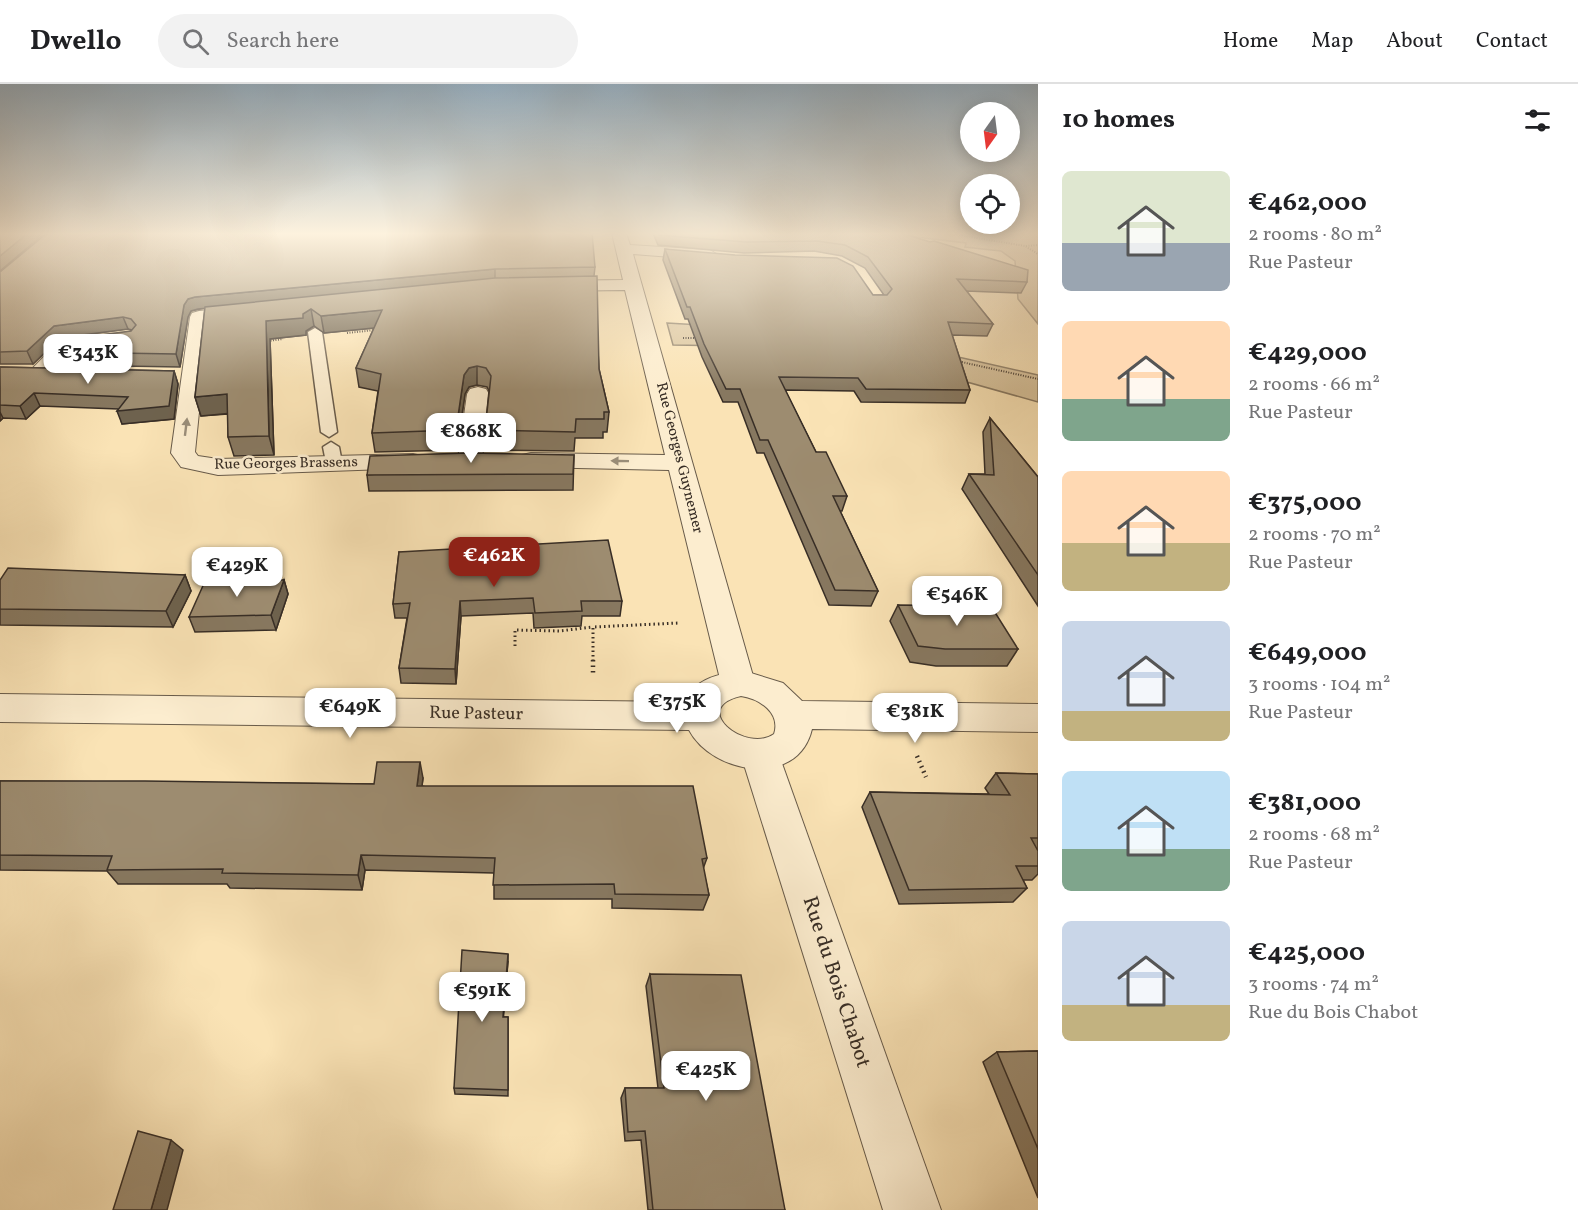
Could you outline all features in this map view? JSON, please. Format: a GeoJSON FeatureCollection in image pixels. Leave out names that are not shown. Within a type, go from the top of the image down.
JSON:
{"type":"FeatureCollection","features":[{"type":"Feature","properties":{"kind":"street"},"geometry":{"type":"LineString","coordinates":[[529,286],[576,286]]}},
{"type":"Feature","properties":{"kind":"street","name":"Rue Georges Guynemer"},"geometry":{"type":"LineString","coordinates":[[633,286],[649,337],[679,463],[738,683]]}},
{"type":"Feature","properties":{"kind":"street","name":"Rue Georges Brassens"},"geometry":{"type":"LineString","coordinates":[[267,310],[199,316],[183,453],[190,462],[218,467],[331,447],[462,460],[478,394]]}},
{"type":"Feature","properties":{"kind":"street"},"geometry":{"type":"LineString","coordinates":[[62,374],[29,373],[67,344],[118,338]]}},
{"type":"Feature","properties":{"kind":"street"},"geometry":{"type":"LineString","coordinates":[[168,376],[192,376]]}},
{"type":"Feature","properties":{"kind":"street"},"geometry":{"type":"LineString","coordinates":[[516,460],[679,463]]}},
{"type":"Feature","properties":{"kind":"street"},"geometry":{"type":"LineString","coordinates":[[738,683],[752,685],[770,692],[785,703],[792,715],[795,730],[786,746],[773,753],[760,755],[739,753],[725,747],[710,736],[700,716],[700,705],[710,691],[724,684],[738,683]]}},
{"type":"Feature","properties":{"kind":"street","name":"Rue Pasteur"},"geometry":{"type":"LineString","coordinates":[[0,708],[700,716]]}},
{"type":"Feature","properties":{"kind":"street"},"geometry":{"type":"LineString","coordinates":[[792,715],[1038,718]]}},
{"type":"Feature","properties":{"kind":"street","name":"Rue du Bois Chabot"},"geometry":{"type":"LineString","coordinates":[[760,755],[912,1210]]}},
{"type":"Feature","properties":{"kind":"lane"},"geometry":{"type":"LineString","coordinates":[[316,334],[331,447]]}},
{"type":"Feature","properties":{"kind":"path"},"geometry":{"type":"LineString","coordinates":[[268,341],[316,334],[384,329]]}},
{"type":"Feature","properties":{"kind":"path"},"geometry":{"type":"LineString","coordinates":[[649,337],[707,338]]}},
{"type":"Feature","properties":{"kind":"path"},"geometry":{"type":"LineString","coordinates":[[948,359],[1038,380]]}},
{"type":"Feature","properties":{"kind":"path"},"geometry":{"type":"LineString","coordinates":[[515,646],[515,630],[559,631],[593,627],[683,623]]}},
{"type":"Feature","properties":{"kind":"path"},"geometry":{"type":"LineString","coordinates":[[593,627],[593,683]]}},
{"type":"Feature","properties":{"kind":"shaded area"},"geometry":{"type":"Polygon","coordinates":[[[1017,286],[1038,286],[1038,324],[1018,299],[1017,286]]]}},
{"type":"Feature","properties":{"kind":"shaded area"},"geometry":{"type":"Polygon","coordinates":[[[667,323],[869,335],[1038,375],[1038,402],[846,348],[673,345],[667,323]]]}},
{"type":"Feature","properties":{"kind":"building"},"geometry":{"type":"Polygon","coordinates":[[[0,286],[318,286],[188,299],[184,305],[176,354],[56,352],[69,339],[131,331],[136,325],[131,319],[123,317],[54,326],[27,351],[0,352],[0,286]]]}},
{"type":"Feature","properties":{"kind":"building"},"geometry":{"type":"Polygon","coordinates":[[[420,286],[597,286],[599,369],[609,412],[604,412],[604,419],[576,419],[575,432],[485,430],[491,376],[486,368],[477,366],[469,368],[464,375],[456,430],[372,433],[381,374],[356,368],[382,310],[321,316],[311,309],[303,314],[303,318],[266,321],[269,436],[228,437],[227,394],[195,397],[205,307],[420,286]]]}},
{"type":"Feature","properties":{"kind":"building"},"geometry":{"type":"Polygon","coordinates":[[[679,286],[866,286],[873,295],[887,295],[892,289],[889,286],[962,286],[993,324],[948,322],[970,390],[866,389],[858,378],[779,377],[816,452],[826,452],[847,496],[833,496],[878,591],[835,590],[768,440],[760,440],[740,389],[726,389],[679,286]]]}},
{"type":"Feature","properties":{"kind":"building"},"geometry":{"type":"Polygon","coordinates":[[[0,367],[174,371],[169,406],[117,411],[128,397],[34,393],[20,406],[0,405],[0,367]]]}},
{"type":"Feature","properties":{"kind":"building"},"geometry":{"type":"Polygon","coordinates":[[[990,418],[1038,477],[1038,575],[969,474],[994,475],[990,418]]]}},
{"type":"Feature","properties":{"kind":"building"},"geometry":{"type":"Polygon","coordinates":[[[469,453],[574,455],[573,474],[367,475],[370,456],[469,453]]]}},
{"type":"Feature","properties":{"kind":"building"},"geometry":{"type":"Polygon","coordinates":[[[608,540],[622,601],[581,601],[582,611],[535,613],[533,598],[460,601],[455,669],[399,668],[410,603],[393,604],[399,552],[608,540]]]}},
{"type":"Feature","properties":{"kind":"building"},"geometry":{"type":"Polygon","coordinates":[[[8,568],[185,575],[166,611],[0,609],[0,580],[8,568]]]}},
{"type":"Feature","properties":{"kind":"building"},"geometry":{"type":"Polygon","coordinates":[[[206,579],[284,580],[271,615],[189,617],[206,579]]]}},
{"type":"Feature","properties":{"kind":"building"},"geometry":{"type":"Polygon","coordinates":[[[898,605],[991,606],[1018,649],[945,649],[918,646],[898,605]]]}},
{"type":"Feature","properties":{"kind":"building"},"geometry":{"type":"Polygon","coordinates":[[[377,762],[420,762],[417,786],[693,786],[707,858],[702,859],[709,895],[615,894],[614,884],[493,885],[495,858],[361,855],[358,875],[222,873],[223,869],[107,870],[112,856],[0,855],[0,781],[374,784],[377,762]]]}},
{"type":"Feature","properties":{"kind":"building"},"geometry":{"type":"Polygon","coordinates":[[[996,773],[1038,774],[1038,838],[1031,838],[1038,851],[1038,866],[1016,866],[1027,888],[909,890],[870,792],[1010,795],[996,773]]]}},
{"type":"Feature","properties":{"kind":"building"},"geometry":{"type":"Polygon","coordinates":[[[462,950],[508,954],[503,1017],[508,1017],[508,1090],[454,1088],[462,950]]]}},
{"type":"Feature","properties":{"kind":"building"},"geometry":{"type":"Polygon","coordinates":[[[650,974],[741,975],[785,1210],[653,1210],[645,1131],[628,1132],[625,1088],[664,1088],[650,974]]]}},
{"type":"Feature","properties":{"kind":"building"},"geometry":{"type":"Polygon","coordinates":[[[1038,1051],[1038,1149],[997,1052],[1038,1051]]]}},
{"type":"Feature","properties":{"kind":"building"},"geometry":{"type":"Polygon","coordinates":[[[138,1131],[171,1140],[151,1210],[113,1210],[138,1131]]]}}]}
